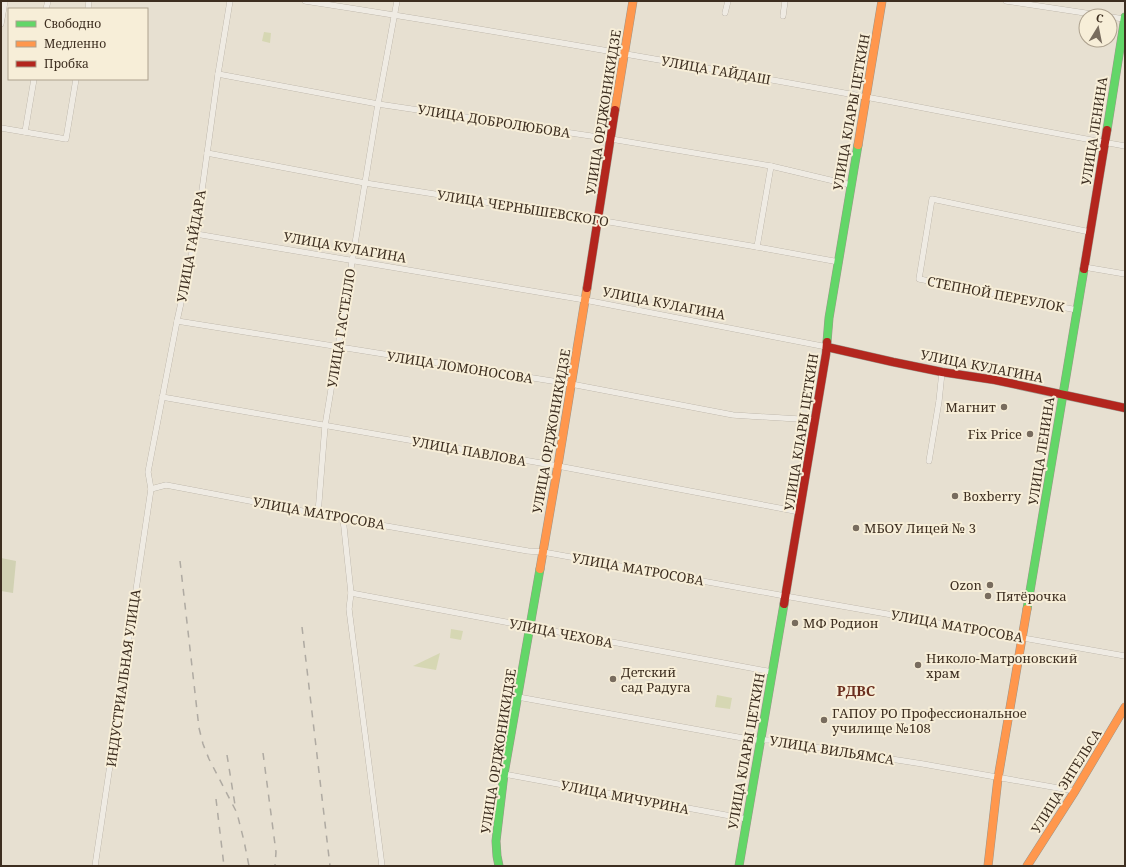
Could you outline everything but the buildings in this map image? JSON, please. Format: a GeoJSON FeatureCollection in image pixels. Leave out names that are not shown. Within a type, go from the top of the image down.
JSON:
{"type":"FeatureCollection","features":[{"type":"Feature","properties":{"kind":"street"},"geometry":{"type":"LineString","coordinates":[[1,24],[5,1]]}},
{"type":"Feature","properties":{"kind":"street","name":"УЛИЦА ГАЙДАРА"},"geometry":{"type":"LineString","coordinates":[[151,489],[148,472],[177,321],[196,234],[218,74],[230,1]]}},
{"type":"Feature","properties":{"kind":"street","name":"УЛИЦА ГАЙДАШ"},"geometry":{"type":"LineString","coordinates":[[305,1],[624,54],[1125,146]]}},
{"type":"Feature","properties":{"kind":"street","name":"УЛИЦА ГАСТЕЛЛО"},"geometry":{"type":"LineString","coordinates":[[318,514],[325,426],[378,104],[398,1]]}},
{"type":"Feature","properties":{"kind":"street","name":"УЛИЦА ОРДЖОНИКИДЗЕ"},"geometry":{"type":"LineString","coordinates":[[500,866],[497,856],[496,841],[504,774],[558,466],[633,1]]}},
{"type":"Feature","properties":{"kind":"street"},"geometry":{"type":"LineString","coordinates":[[725,13],[728,1]]}},
{"type":"Feature","properties":{"kind":"street"},"geometry":{"type":"LineString","coordinates":[[783,16],[785,1]]}},
{"type":"Feature","properties":{"kind":"street","name":"УЛИЦА КЛАРЫ ЦЕТКИН"},"geometry":{"type":"LineString","coordinates":[[739,866],[800,512],[827,347],[829,318],[882,1]]}},
{"type":"Feature","properties":{"kind":"street"},"geometry":{"type":"LineString","coordinates":[[1006,1],[1078,12]]}},
{"type":"Feature","properties":{"kind":"street","name":"УЛИЦА ЛЕНИНА"},"geometry":{"type":"LineString","coordinates":[[988,866],[998,778],[1051,470],[1062,394],[1125,18]]}},
{"type":"Feature","properties":{"kind":"street","name":"УЛИЦА ДОБРОЛЮБОВА"},"geometry":{"type":"LineString","coordinates":[[218,74],[378,104],[611,139],[771,166],[851,185]]}},
{"type":"Feature","properties":{"kind":"street"},"geometry":{"type":"LineString","coordinates":[[25,132],[34,80]]}},
{"type":"Feature","properties":{"kind":"street"},"geometry":{"type":"LineString","coordinates":[[1,128],[66,139],[76,80]]}},
{"type":"Feature","properties":{"kind":"street","name":"УЛИЦА ЧЕРНЫШЕВСКОГО"},"geometry":{"type":"LineString","coordinates":[[207,153],[365,183],[598,220],[839,262]]}},
{"type":"Feature","properties":{"kind":"street"},"geometry":{"type":"LineString","coordinates":[[757,247],[771,166]]}},
{"type":"Feature","properties":{"kind":"street","name":"СТЕПНОЙ ПЕРЕУЛОК"},"geometry":{"type":"LineString","coordinates":[[1077,310],[919,279],[932,199],[1090,232]]}},
{"type":"Feature","properties":{"kind":"street","name":"УЛИЦА КУЛАГИНА"},"geometry":{"type":"LineString","coordinates":[[196,234],[585,300],[827,347],[942,372],[995,380],[1125,408]]}},
{"type":"Feature","properties":{"kind":"street"},"geometry":{"type":"LineString","coordinates":[[1084,267],[1125,274]]}},
{"type":"Feature","properties":{"kind":"street","name":"УЛИЦА ЛОМОНОСОВА"},"geometry":{"type":"LineString","coordinates":[[177,321],[571,384],[733,415],[815,420]]}},
{"type":"Feature","properties":{"kind":"street"},"geometry":{"type":"LineString","coordinates":[[929,461],[939,401],[942,372]]}},
{"type":"Feature","properties":{"kind":"street","name":"УЛИЦА ПАВЛОВА"},"geometry":{"type":"LineString","coordinates":[[162,397],[558,466],[800,512]]}},
{"type":"Feature","properties":{"kind":"street","name":"УЛИЦА МАТРОСОВА"},"geometry":{"type":"LineString","coordinates":[[151,489],[166,486],[1125,656]]}},
{"type":"Feature","properties":{"kind":"street","name":"ИНДУСТРИАЛЬНАЯ УЛИЦА"},"geometry":{"type":"LineString","coordinates":[[95,866],[151,489]]}},
{"type":"Feature","properties":{"kind":"street"},"geometry":{"type":"LineString","coordinates":[[343,518],[351,593],[349,609],[382,866]]}},
{"type":"Feature","properties":{"kind":"street","name":"УЛИЦА ЧЕХОВА"},"geometry":{"type":"LineString","coordinates":[[351,593],[772,672]]}},
{"type":"Feature","properties":{"kind":"street","name":"УЛИЦА ВИЛЬЯМСА"},"geometry":{"type":"LineString","coordinates":[[518,697],[754,740],[769,740],[923,764],[1075,791]]}},
{"type":"Feature","properties":{"kind":"street","name":"УЛИЦА ЭНГЕЛЬСА"},"geometry":{"type":"LineString","coordinates":[[1027,866],[1075,791],[1125,707]]}},
{"type":"Feature","properties":{"kind":"street","name":"УЛИЦА МИЧУРИНА"},"geometry":{"type":"LineString","coordinates":[[504,774],[747,819]]}},
{"type":"Feature","properties":{"kind":"green space"},"geometry":{"type":"Polygon","coordinates":[[[264,32],[271,33],[270,43],[262,41],[264,32]]]}},
{"type":"Feature","properties":{"kind":"green space"},"geometry":{"type":"Polygon","coordinates":[[[1,558],[16,561],[13,593],[1,591],[1,558]]]}},
{"type":"Feature","properties":{"kind":"green space"},"geometry":{"type":"Polygon","coordinates":[[[451,629],[463,631],[461,640],[450,638],[451,629]]]}},
{"type":"Feature","properties":{"kind":"green space"},"geometry":{"type":"Polygon","coordinates":[[[440,653],[436,670],[413,666],[440,653]]]}},
{"type":"Feature","properties":{"kind":"green space"},"geometry":{"type":"Polygon","coordinates":[[[717,695],[732,698],[730,709],[715,707],[717,695]]]}},
{"type":"Feature","properties":{"kind":"railway"},"geometry":{"type":"LineString","coordinates":[[180,561],[199,728],[209,759],[237,813],[249,866]]}},
{"type":"Feature","properties":{"kind":"railway"},"geometry":{"type":"LineString","coordinates":[[302,627],[330,866]]}},
{"type":"Feature","properties":{"kind":"railway"},"geometry":{"type":"LineString","coordinates":[[263,753],[276,852],[275,866]]}},
{"type":"Feature","properties":{"kind":"railway"},"geometry":{"type":"LineString","coordinates":[[227,755],[235,805]]}},
{"type":"Feature","properties":{"kind":"railway"},"geometry":{"type":"LineString","coordinates":[[216,799],[224,866]]}},
{"type":"Feature","properties":{"kind":"traffic: fast"},"geometry":{"type":"LineString","coordinates":[[1107,130],[1125,17]]}},
{"type":"Feature","properties":{"kind":"traffic: fast"},"geometry":{"type":"LineString","coordinates":[[827,342],[829,318],[858,145]]}},
{"type":"Feature","properties":{"kind":"traffic: fast"},"geometry":{"type":"LineString","coordinates":[[1027,609],[1084,269]]}},
{"type":"Feature","properties":{"kind":"traffic: fast"},"geometry":{"type":"LineString","coordinates":[[499,866],[496,841],[504,774],[540,569]]}},
{"type":"Feature","properties":{"kind":"traffic: fast"},"geometry":{"type":"LineString","coordinates":[[739,866],[784,604]]}},
{"type":"Feature","properties":{"kind":"traffic: slow"},"geometry":{"type":"LineString","coordinates":[[615,110],[633,1]]}},
{"type":"Feature","properties":{"kind":"traffic: slow"},"geometry":{"type":"LineString","coordinates":[[858,145],[882,1]]}},
{"type":"Feature","properties":{"kind":"traffic: slow"},"geometry":{"type":"LineString","coordinates":[[540,569],[587,288]]}},
{"type":"Feature","properties":{"kind":"traffic: slow"},"geometry":{"type":"LineString","coordinates":[[988,866],[998,778],[1027,609]]}},
{"type":"Feature","properties":{"kind":"traffic: slow"},"geometry":{"type":"LineString","coordinates":[[1027,866],[1075,791],[1125,707]]}},
{"type":"Feature","properties":{"kind":"traffic: jam"},"geometry":{"type":"LineString","coordinates":[[587,288],[615,110]]}},
{"type":"Feature","properties":{"kind":"traffic: jam"},"geometry":{"type":"LineString","coordinates":[[1084,269],[1107,130]]}},
{"type":"Feature","properties":{"kind":"traffic: jam"},"geometry":{"type":"LineString","coordinates":[[784,604],[827,342]]}},
{"type":"Feature","properties":{"kind":"traffic: jam"},"geometry":{"type":"LineString","coordinates":[[827,347],[893,362],[942,372],[995,380],[1125,408]]}},
{"type":"Feature","properties":{"kind":"place","name":"Магнит"},"geometry":{"type":"Point","coordinates":[1004,407]}},
{"type":"Feature","properties":{"kind":"place","name":"Fix Price"},"geometry":{"type":"Point","coordinates":[1030,434]}},
{"type":"Feature","properties":{"kind":"place","name":"Boxberry"},"geometry":{"type":"Point","coordinates":[955,496]}},
{"type":"Feature","properties":{"kind":"place","name":"МБОУ Лицей № 3"},"geometry":{"type":"Point","coordinates":[856,528]}},
{"type":"Feature","properties":{"kind":"place","name":"Ozon"},"geometry":{"type":"Point","coordinates":[990,585]}},
{"type":"Feature","properties":{"kind":"place","name":"Пятёрочка"},"geometry":{"type":"Point","coordinates":[988,596]}},
{"type":"Feature","properties":{"kind":"place","name":"МФ Родион"},"geometry":{"type":"Point","coordinates":[795,623]}},
{"type":"Feature","properties":{"kind":"place","name":"Николо-Матроновский храм"},"geometry":{"type":"Point","coordinates":[918,665]}},
{"type":"Feature","properties":{"kind":"place","name":"Детский сад Радуга"},"geometry":{"type":"Point","coordinates":[613,679]}},
{"type":"Feature","properties":{"kind":"place","name":"ГАПОУ РО Профессиональное училище №108"},"geometry":{"type":"Point","coordinates":[824,720]}},
{"type":"Feature","properties":{"kind":"district","name":"РДВС"},"geometry":{"type":"Point","coordinates":[856,691]}}]}
